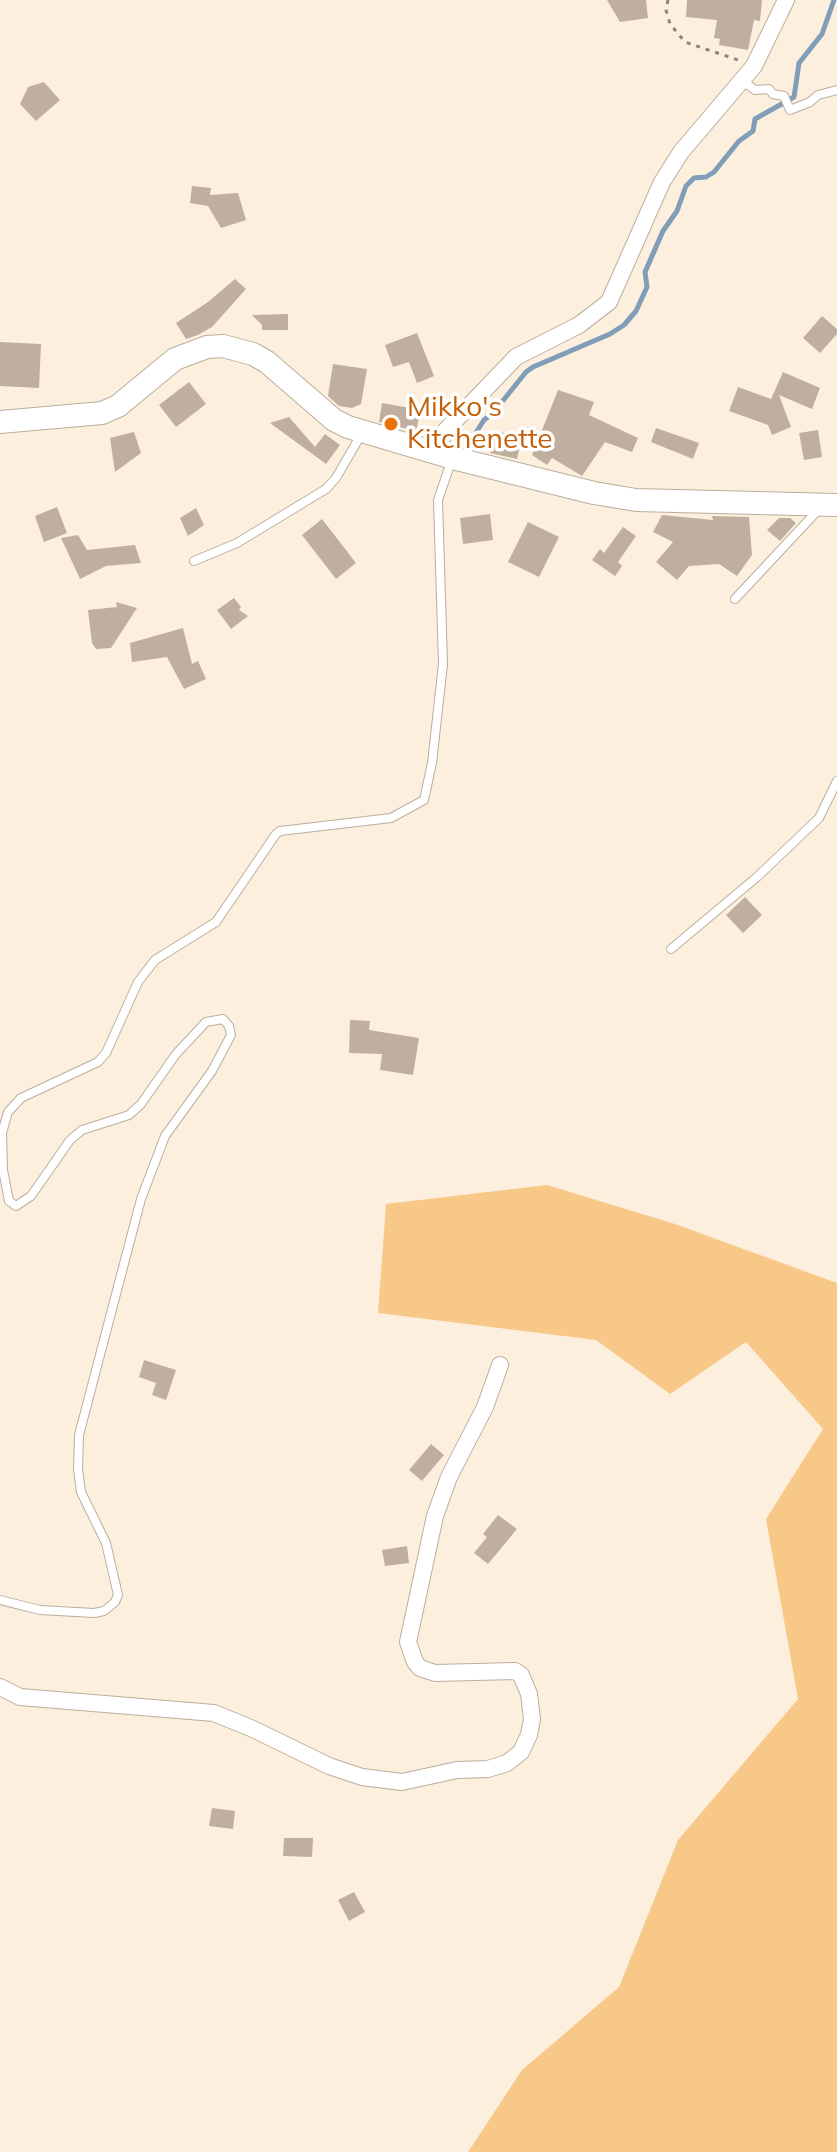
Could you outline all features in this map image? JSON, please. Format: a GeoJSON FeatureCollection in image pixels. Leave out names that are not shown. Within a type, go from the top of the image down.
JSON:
{"type":"FeatureCollection","features":[{"type":"Feature","properties":{"kind":"main road"},"geometry":{"type":"LineString","coordinates":[[0,422],[102,413],[118,406],[175,359],[207,347],[223,346],[253,354],[267,362],[334,420],[362,433],[444,455],[594,493],[636,500],[830,505]]}},
{"type":"Feature","properties":{"kind":"street"},"geometry":{"type":"LineString","coordinates":[[444,455],[446,430],[516,357],[579,325],[609,302],[662,182],[681,152],[754,66],[786,0]]}},
{"type":"Feature","properties":{"kind":"street"},"geometry":{"type":"LineString","coordinates":[[0,1687],[20,1697],[214,1713],[329,1766],[362,1777],[402,1782],[457,1770],[488,1769],[507,1763],[521,1752],[532,1719],[529,1694],[521,1675],[515,1671],[435,1673],[420,1668],[408,1642],[435,1516],[449,1477],[485,1407],[500,1365]]}},
{"type":"Feature","properties":{"kind":"lane"},"geometry":{"type":"LineString","coordinates":[[743,81],[755,90],[769,89],[773,94],[784,96],[790,110],[818,95],[837,90]]}},
{"type":"Feature","properties":{"kind":"lane"},"geometry":{"type":"LineString","coordinates":[[194,561],[237,543],[326,489],[336,478],[362,433]]}},
{"type":"Feature","properties":{"kind":"lane"},"geometry":{"type":"LineString","coordinates":[[0,1600],[40,1610],[94,1613],[104,1611],[118,1595],[106,1543],[81,1492],[79,1435],[141,1199],[165,1136],[212,1071],[231,1035],[229,1026],[223,1019],[206,1022],[176,1054],[141,1104],[129,1115],[82,1130],[70,1140],[31,1196],[16,1206],[9,1201],[3,1170],[2,1133],[8,1112],[21,1098],[98,1062],[106,1053],[146,971],[165,953],[216,922],[276,834],[280,831],[391,818],[424,800],[432,763],[443,664],[438,500],[444,455]]}},
{"type":"Feature","properties":{"kind":"lane"},"geometry":{"type":"LineString","coordinates":[[735,599],[830,505]]}},
{"type":"Feature","properties":{"kind":"lane"},"geometry":{"type":"LineString","coordinates":[[671,949],[757,877],[819,818],[837,781]]}},
{"type":"Feature","properties":{"kind":"path"},"geometry":{"type":"LineString","coordinates":[[668,0],[666,10],[670,24],[685,42],[739,61]]}},
{"type":"Feature","properties":{"kind":"shaded area"},"geometry":{"type":"Polygon","coordinates":[[[547,1185],[675,1224],[837,1283],[837,2152],[468,2152],[522,2070],[619,1987],[678,1840],[798,1699],[766,1519],[823,1429],[746,1342],[670,1394],[596,1340],[378,1313],[386,1204],[547,1185]]]}},
{"type":"Feature","properties":{"kind":"building"},"geometry":{"type":"Polygon","coordinates":[[[607,0],[646,0],[648,18],[620,22],[607,0]]]}},
{"type":"Feature","properties":{"kind":"building"},"geometry":{"type":"Polygon","coordinates":[[[687,0],[762,0],[760,21],[754,20],[748,50],[719,45],[720,39],[714,38],[717,20],[686,17],[687,0]]]}},
{"type":"Feature","properties":{"kind":"building"},"geometry":{"type":"Polygon","coordinates":[[[44,82],[60,100],[36,121],[20,104],[28,87],[44,82]]]}},
{"type":"Feature","properties":{"kind":"building"},"geometry":{"type":"Polygon","coordinates":[[[192,186],[211,188],[210,195],[238,193],[246,220],[221,228],[208,206],[190,203],[192,186]]]}},
{"type":"Feature","properties":{"kind":"building"},"geometry":{"type":"Polygon","coordinates":[[[235,279],[246,289],[212,327],[186,339],[176,323],[235,279]]]}},
{"type":"Feature","properties":{"kind":"building"},"geometry":{"type":"Polygon","coordinates":[[[288,314],[288,330],[262,330],[262,325],[252,315],[288,314]]]}},
{"type":"Feature","properties":{"kind":"building"},"geometry":{"type":"Polygon","coordinates":[[[822,316],[837,329],[837,334],[820,353],[803,338],[822,316]]]}},
{"type":"Feature","properties":{"kind":"building"},"geometry":{"type":"Polygon","coordinates":[[[417,333],[434,376],[417,383],[409,362],[393,367],[385,345],[417,333]]]}},
{"type":"Feature","properties":{"kind":"building"},"geometry":{"type":"Polygon","coordinates":[[[0,342],[41,344],[39,388],[0,386],[0,342]]]}},
{"type":"Feature","properties":{"kind":"building"},"geometry":{"type":"Polygon","coordinates":[[[333,364],[367,369],[361,404],[352,408],[339,406],[328,396],[333,364]]]}},
{"type":"Feature","properties":{"kind":"building"},"geometry":{"type":"Polygon","coordinates":[[[783,372],[820,388],[812,409],[779,395],[791,427],[772,435],[768,425],[729,411],[738,387],[771,399],[783,372]]]}},
{"type":"Feature","properties":{"kind":"building"},"geometry":{"type":"Polygon","coordinates":[[[189,382],[206,404],[176,427],[159,405],[189,382]]]}},
{"type":"Feature","properties":{"kind":"building"},"geometry":{"type":"Polygon","coordinates":[[[558,390],[594,402],[589,415],[638,438],[632,452],[605,442],[582,476],[552,458],[547,465],[532,455],[558,390]]]}},
{"type":"Feature","properties":{"kind":"building"},"geometry":{"type":"Polygon","coordinates":[[[382,403],[421,410],[416,431],[379,422],[382,403]]]}},
{"type":"Feature","properties":{"kind":"building"},"geometry":{"type":"Polygon","coordinates":[[[289,417],[315,447],[325,434],[340,445],[326,464],[270,423],[289,417]]]}},
{"type":"Feature","properties":{"kind":"building"},"geometry":{"type":"Polygon","coordinates":[[[656,428],[699,443],[693,459],[651,442],[656,428]]]}},
{"type":"Feature","properties":{"kind":"building"},"geometry":{"type":"Polygon","coordinates":[[[818,430],[822,457],[804,460],[799,433],[818,430]]]}},
{"type":"Feature","properties":{"kind":"building"},"geometry":{"type":"Polygon","coordinates":[[[495,431],[522,437],[517,459],[490,453],[495,431]]]}},
{"type":"Feature","properties":{"kind":"building"},"geometry":{"type":"Polygon","coordinates":[[[134,432],[141,453],[115,472],[110,438],[134,432]]]}},
{"type":"Feature","properties":{"kind":"building"},"geometry":{"type":"Polygon","coordinates":[[[57,507],[67,533],[44,542],[35,516],[57,507]]]}},
{"type":"Feature","properties":{"kind":"building"},"geometry":{"type":"Polygon","coordinates":[[[196,508],[204,525],[188,536],[180,518],[196,508]]]}},
{"type":"Feature","properties":{"kind":"building"},"geometry":{"type":"Polygon","coordinates":[[[490,514],[493,540],[463,544],[460,518],[490,514]]]}},
{"type":"Feature","properties":{"kind":"building"},"geometry":{"type":"Polygon","coordinates":[[[662,515],[713,520],[712,516],[749,517],[752,555],[737,576],[719,564],[689,566],[677,580],[656,562],[673,542],[653,532],[662,515]]]}},
{"type":"Feature","properties":{"kind":"building"},"geometry":{"type":"Polygon","coordinates":[[[779,518],[790,518],[796,523],[780,541],[767,530],[779,518]]]}},
{"type":"Feature","properties":{"kind":"building"},"geometry":{"type":"Polygon","coordinates":[[[322,519],[356,563],[336,579],[302,535],[322,519]]]}},
{"type":"Feature","properties":{"kind":"building"},"geometry":{"type":"Polygon","coordinates":[[[528,522],[559,537],[539,577],[508,562],[528,522]]]}},
{"type":"Feature","properties":{"kind":"building"},"geometry":{"type":"Polygon","coordinates":[[[623,527],[636,536],[618,562],[622,566],[615,576],[592,560],[600,549],[604,553],[623,527]]]}},
{"type":"Feature","properties":{"kind":"building"},"geometry":{"type":"Polygon","coordinates":[[[78,535],[87,550],[135,545],[141,563],[106,566],[80,579],[61,538],[78,535]]]}},
{"type":"Feature","properties":{"kind":"building"},"geometry":{"type":"Polygon","coordinates":[[[234,598],[241,607],[239,610],[248,616],[231,629],[217,610],[234,598]]]}},
{"type":"Feature","properties":{"kind":"building"},"geometry":{"type":"Polygon","coordinates":[[[116,602],[137,608],[111,648],[96,649],[92,643],[88,610],[117,607],[116,602]]]}},
{"type":"Feature","properties":{"kind":"building"},"geometry":{"type":"Polygon","coordinates":[[[183,628],[192,664],[198,661],[206,679],[184,689],[167,657],[132,662],[130,643],[183,628]]]}},
{"type":"Feature","properties":{"kind":"building"},"geometry":{"type":"Polygon","coordinates":[[[745,897],[762,915],[743,933],[726,915],[745,897]]]}},
{"type":"Feature","properties":{"kind":"building"},"geometry":{"type":"Polygon","coordinates":[[[350,1020],[370,1021],[369,1030],[419,1038],[413,1075],[380,1070],[382,1054],[349,1053],[350,1020]]]}},
{"type":"Feature","properties":{"kind":"building"},"geometry":{"type":"Polygon","coordinates":[[[144,1360],[176,1370],[166,1400],[152,1395],[156,1383],[139,1377],[144,1360]]]}},
{"type":"Feature","properties":{"kind":"building"},"geometry":{"type":"Polygon","coordinates":[[[431,1444],[444,1455],[422,1481],[409,1470],[431,1444]]]}},
{"type":"Feature","properties":{"kind":"building"},"geometry":{"type":"Polygon","coordinates":[[[498,1515],[517,1529],[488,1564],[474,1553],[487,1537],[483,1534],[498,1515]]]}},
{"type":"Feature","properties":{"kind":"building"},"geometry":{"type":"Polygon","coordinates":[[[407,1546],[409,1563],[385,1566],[382,1550],[407,1546]]]}},
{"type":"Feature","properties":{"kind":"building"},"geometry":{"type":"Polygon","coordinates":[[[212,1808],[235,1811],[233,1829],[209,1826],[212,1808]]]}},
{"type":"Feature","properties":{"kind":"building"},"geometry":{"type":"Polygon","coordinates":[[[284,1838],[313,1838],[312,1857],[283,1856],[284,1838]]]}},
{"type":"Feature","properties":{"kind":"building"},"geometry":{"type":"Polygon","coordinates":[[[354,1892],[365,1912],[349,1921],[338,1900],[354,1892]]]}},
{"type":"Feature","properties":{"kind":"waterway"},"geometry":{"type":"LineString","coordinates":[[470,447],[484,420],[526,372],[610,334],[624,325],[636,311],[647,287],[645,272],[663,231],[677,211],[686,186],[694,178],[706,177],[714,172],[739,141],[753,131],[755,119],[794,97],[799,63],[822,34],[834,0]]}},
{"type":"Feature","properties":{"kind":"place","name":"Mikko's Kitchenette"},"geometry":{"type":"Point","coordinates":[391,424]}}]}
